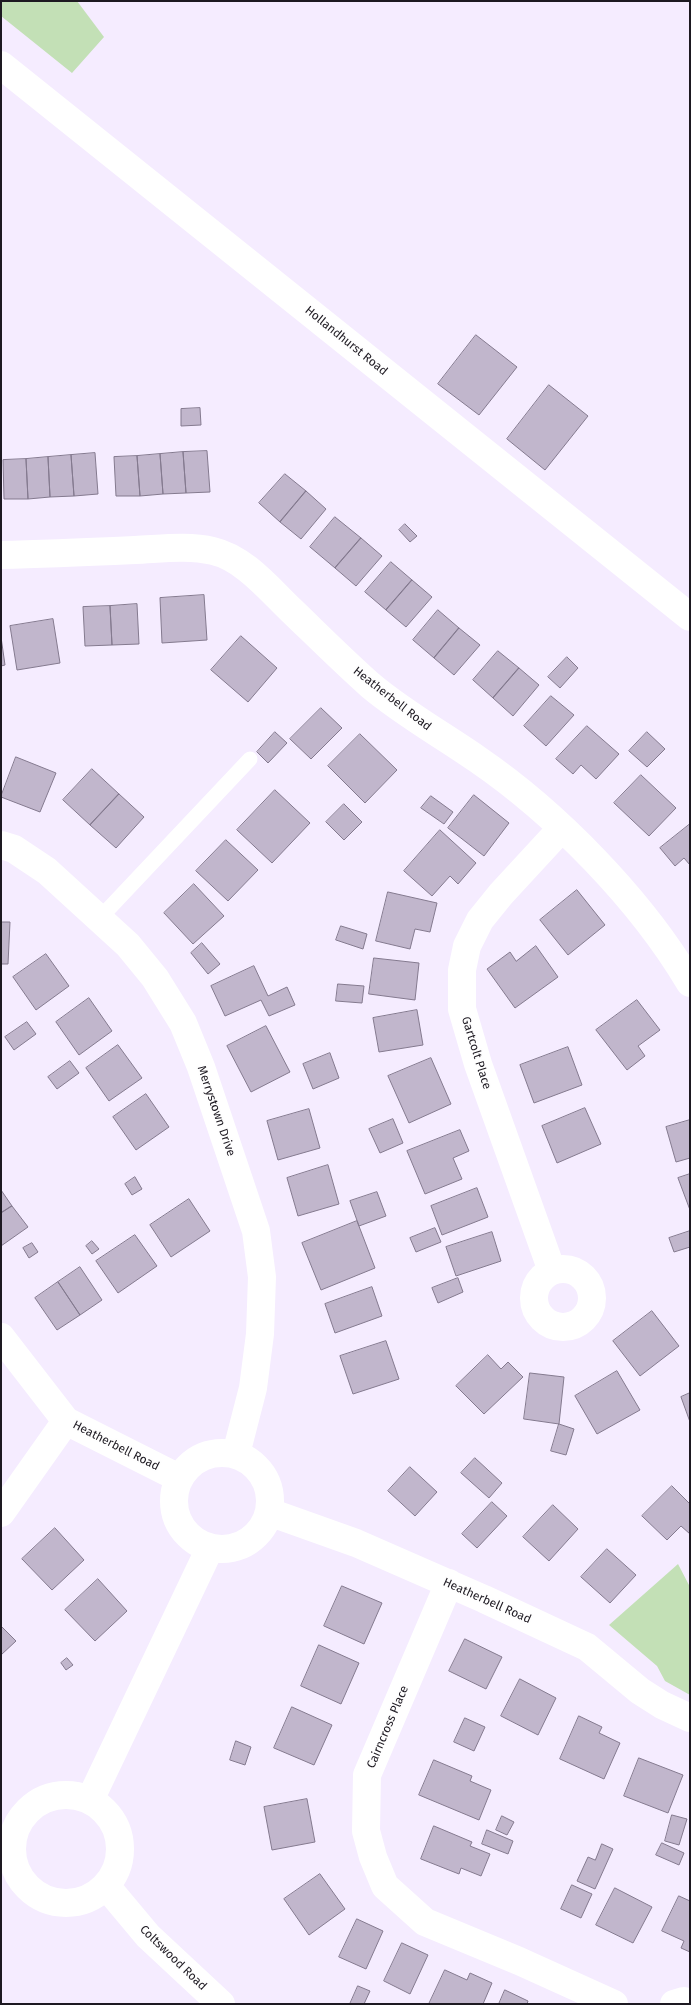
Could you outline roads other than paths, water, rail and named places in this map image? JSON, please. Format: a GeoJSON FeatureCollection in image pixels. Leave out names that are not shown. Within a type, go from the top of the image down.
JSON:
{"type":"FeatureCollection","features":[{"type":"Feature","properties":{"kind":"street","name":"Hollandhurst Road"},"geometry":{"type":"LineString","coordinates":[[1,65],[690,617]]}},
{"type":"Feature","properties":{"kind":"street","name":"Heatherbell Road"},"geometry":{"type":"LineString","coordinates":[[1,555],[183,548],[214,551],[237,562],[259,579],[371,685],[514,787],[561,829],[598,864],[643,914],[678,962],[690,983]]}},
{"type":"Feature","properties":{"kind":"street","name":"Gartcolt Place"},"geometry":{"type":"LineString","coordinates":[[552,1271],[478,1064],[462,1009],[462,970],[467,946],[480,920],[501,894],[561,829]]}},
{"type":"Feature","properties":{"kind":"street","name":"Merrystown Drive"},"geometry":{"type":"LineString","coordinates":[[1,845],[14,849],[47,871],[128,945],[155,978],[183,1022],[204,1076],[256,1231],[262,1277],[260,1334],[253,1388],[236,1454]]}},
{"type":"Feature","properties":{"kind":"street","name":"Heatherbell Road"},"geometry":{"type":"LineString","coordinates":[[1,1337],[66,1421],[179,1478]]}},
{"type":"Feature","properties":{"kind":"street"},"geometry":{"type":"LineString","coordinates":[[1,1513],[66,1421]]}},
{"type":"Feature","properties":{"kind":"street"},"geometry":{"type":"LineString","coordinates":[[219,1452],[236,1454],[251,1462],[264,1476],[270,1495],[269,1512],[261,1528],[250,1540],[230,1549],[210,1548],[195,1541],[180,1525],[174,1508],[174,1493],[179,1478],[188,1465],[202,1456],[219,1452]]}},
{"type":"Feature","properties":{"kind":"street","name":"Heatherbell Road"},"geometry":{"type":"LineString","coordinates":[[269,1512],[356,1543],[449,1583],[587,1647],[640,1691],[662,1705],[690,1718]]}},
{"type":"Feature","properties":{"kind":"street"},"geometry":{"type":"LineString","coordinates":[[91,1798],[210,1548]]}},
{"type":"Feature","properties":{"kind":"street","name":"Cairncross Place"},"geometry":{"type":"LineString","coordinates":[[449,1583],[367,1775],[366,1831],[373,1857],[385,1886],[425,1922],[520,1961],[614,2004]]}},
{"type":"Feature","properties":{"kind":"street"},"geometry":{"type":"LineString","coordinates":[[67,1794],[91,1798],[112,1816],[121,1844],[120,1866],[107,1887],[79,1904],[49,1902],[26,1888],[8,1871],[11,1842],[22,1818],[43,1800],[67,1794]]}},
{"type":"Feature","properties":{"kind":"street","name":"Coltswood Road"},"geometry":{"type":"LineString","coordinates":[[107,1887],[148,1936],[221,2004]]}},
{"type":"Feature","properties":{"kind":"street"},"geometry":{"type":"LineString","coordinates":[[674,2004],[684,2001],[688,2004]]}},
{"type":"Feature","properties":{"kind":"lane"},"geometry":{"type":"LineString","coordinates":[[100,918],[250,758]]}}]}
